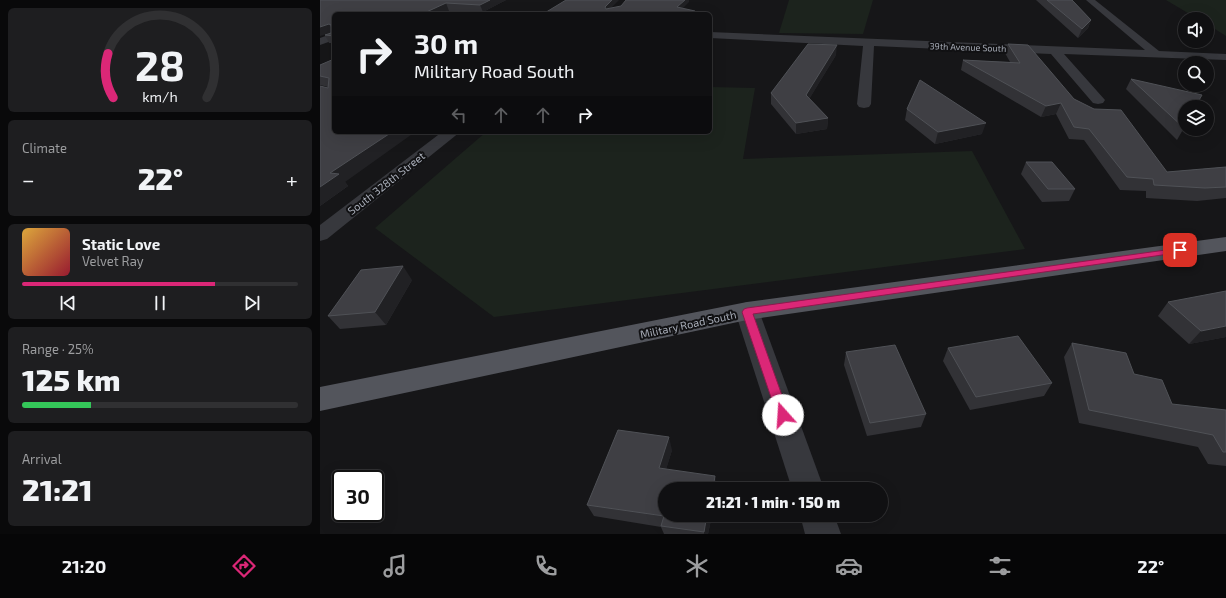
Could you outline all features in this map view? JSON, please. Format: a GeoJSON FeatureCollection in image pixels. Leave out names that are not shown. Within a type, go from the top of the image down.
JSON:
{"type":"FeatureCollection","features":[{"type":"Feature","properties":{"kind":"main road","name":"Military Road South"},"geometry":{"type":"LineString","coordinates":[[320,400],[747,312],[1226,244]]}},
{"type":"Feature","properties":{"kind":"street"},"geometry":{"type":"LineString","coordinates":[[1090,0],[1156,54]]}},
{"type":"Feature","properties":{"kind":"street","name":"39th Avenue South"},"geometry":{"type":"LineString","coordinates":[[712,35],[869,43],[1226,57]]}},
{"type":"Feature","properties":{"kind":"street"},"geometry":{"type":"LineString","coordinates":[[320,42],[332,37]]}},
{"type":"Feature","properties":{"kind":"street"},"geometry":{"type":"LineString","coordinates":[[864,104],[869,43]]}},
{"type":"Feature","properties":{"kind":"street"},"geometry":{"type":"LineString","coordinates":[[1054,50],[1098,100]]}},
{"type":"Feature","properties":{"kind":"street","name":"South 328th Street"},"geometry":{"type":"LineString","coordinates":[[320,235],[449,134]]}},
{"type":"Feature","properties":{"kind":"street"},"geometry":{"type":"LineString","coordinates":[[747,312],[806,482]]}},
{"type":"Feature","properties":{"kind":"street"},"geometry":{"type":"LineString","coordinates":[[819,522],[823,534]]}},
{"type":"Feature","properties":{"kind":"shaded area"},"geometry":{"type":"Polygon","coordinates":[[[789,0],[873,0],[863,34],[779,33],[789,0]]]}},
{"type":"Feature","properties":{"kind":"shaded area"},"geometry":{"type":"Polygon","coordinates":[[[1166,0],[1226,0],[1226,36],[1214,28],[1214,12],[1186,12],[1166,0]]]}},
{"type":"Feature","properties":{"kind":"shaded area"},"geometry":{"type":"Polygon","coordinates":[[[712,87],[755,88],[743,159],[972,151],[1025,249],[494,317],[375,228],[484,134],[712,134],[712,87]]]}},
{"type":"Feature","properties":{"kind":"building"},"geometry":{"type":"Polygon","coordinates":[[[320,0],[490,0],[480,5],[446,3],[426,12],[332,12],[332,36],[325,35],[331,33],[331,25],[329,24],[320,27],[320,0]]]}},
{"type":"Feature","properties":{"kind":"building"},"geometry":{"type":"Polygon","coordinates":[[[566,0],[612,0],[605,7],[606,9],[621,6],[626,0],[685,0],[677,7],[695,11],[695,12],[546,12],[566,0]]]}},
{"type":"Feature","properties":{"kind":"building"},"geometry":{"type":"Polygon","coordinates":[[[1047,0],[1072,0],[1091,20],[1082,29],[1047,0]]]}},
{"type":"Feature","properties":{"kind":"building"},"geometry":{"type":"Polygon","coordinates":[[[808,44],[837,45],[806,95],[828,118],[796,123],[771,93],[808,44]]]}},
{"type":"Feature","properties":{"kind":"building"},"geometry":{"type":"Polygon","coordinates":[[[1008,44],[1028,45],[1074,99],[1094,109],[1121,110],[1167,172],[1226,167],[1226,187],[1205,188],[1154,185],[1153,179],[1127,177],[1089,129],[1074,127],[1061,103],[1046,106],[963,60],[1020,63],[1008,44]]]}},
{"type":"Feature","properties":{"kind":"building"},"geometry":{"type":"Polygon","coordinates":[[[332,60],[332,134],[389,134],[330,173],[339,174],[320,187],[320,86],[328,88],[329,78],[320,76],[320,65],[332,60]]]}},
{"type":"Feature","properties":{"kind":"building"},"geometry":{"type":"Polygon","coordinates":[[[1131,79],[1178,90],[1178,92],[1189,92],[1202,95],[1199,100],[1178,100],[1178,122],[1131,79]]]}},
{"type":"Feature","properties":{"kind":"building"},"geometry":{"type":"Polygon","coordinates":[[[920,80],[986,123],[938,132],[907,109],[920,80]]]}},
{"type":"Feature","properties":{"kind":"building"},"geometry":{"type":"Polygon","coordinates":[[[1026,162],[1052,162],[1075,189],[1048,189],[1026,162]]]}},
{"type":"Feature","properties":{"kind":"building"},"geometry":{"type":"Polygon","coordinates":[[[403,266],[375,312],[328,316],[361,270],[403,266]]]}},
{"type":"Feature","properties":{"kind":"building"},"geometry":{"type":"Polygon","coordinates":[[[1226,291],[1226,326],[1201,331],[1168,302],[1226,291]]]}},
{"type":"Feature","properties":{"kind":"building"},"geometry":{"type":"Polygon","coordinates":[[[1018,336],[1052,383],[976,397],[948,348],[1018,336]]]}},
{"type":"Feature","properties":{"kind":"building"},"geometry":{"type":"Polygon","coordinates":[[[1072,343],[1126,353],[1134,374],[1162,380],[1172,404],[1226,410],[1226,452],[1223,452],[1213,435],[1089,410],[1072,343]]]}},
{"type":"Feature","properties":{"kind":"building"},"geometry":{"type":"Polygon","coordinates":[[[895,345],[926,414],[870,423],[846,352],[895,345]]]}},
{"type":"Feature","properties":{"kind":"building"},"geometry":{"type":"Polygon","coordinates":[[[618,430],[669,437],[659,468],[715,476],[714,482],[658,482],[658,515],[587,505],[618,430]]]}},
{"type":"Feature","properties":{"kind":"building"},"geometry":{"type":"Polygon","coordinates":[[[662,522],[706,522],[704,532],[661,526],[662,522]]]}},
{"type":"Feature","properties":{"kind":"route"},"geometry":{"type":"LineString","coordinates":[[783,415],[747,312],[1180,250]]}}]}
